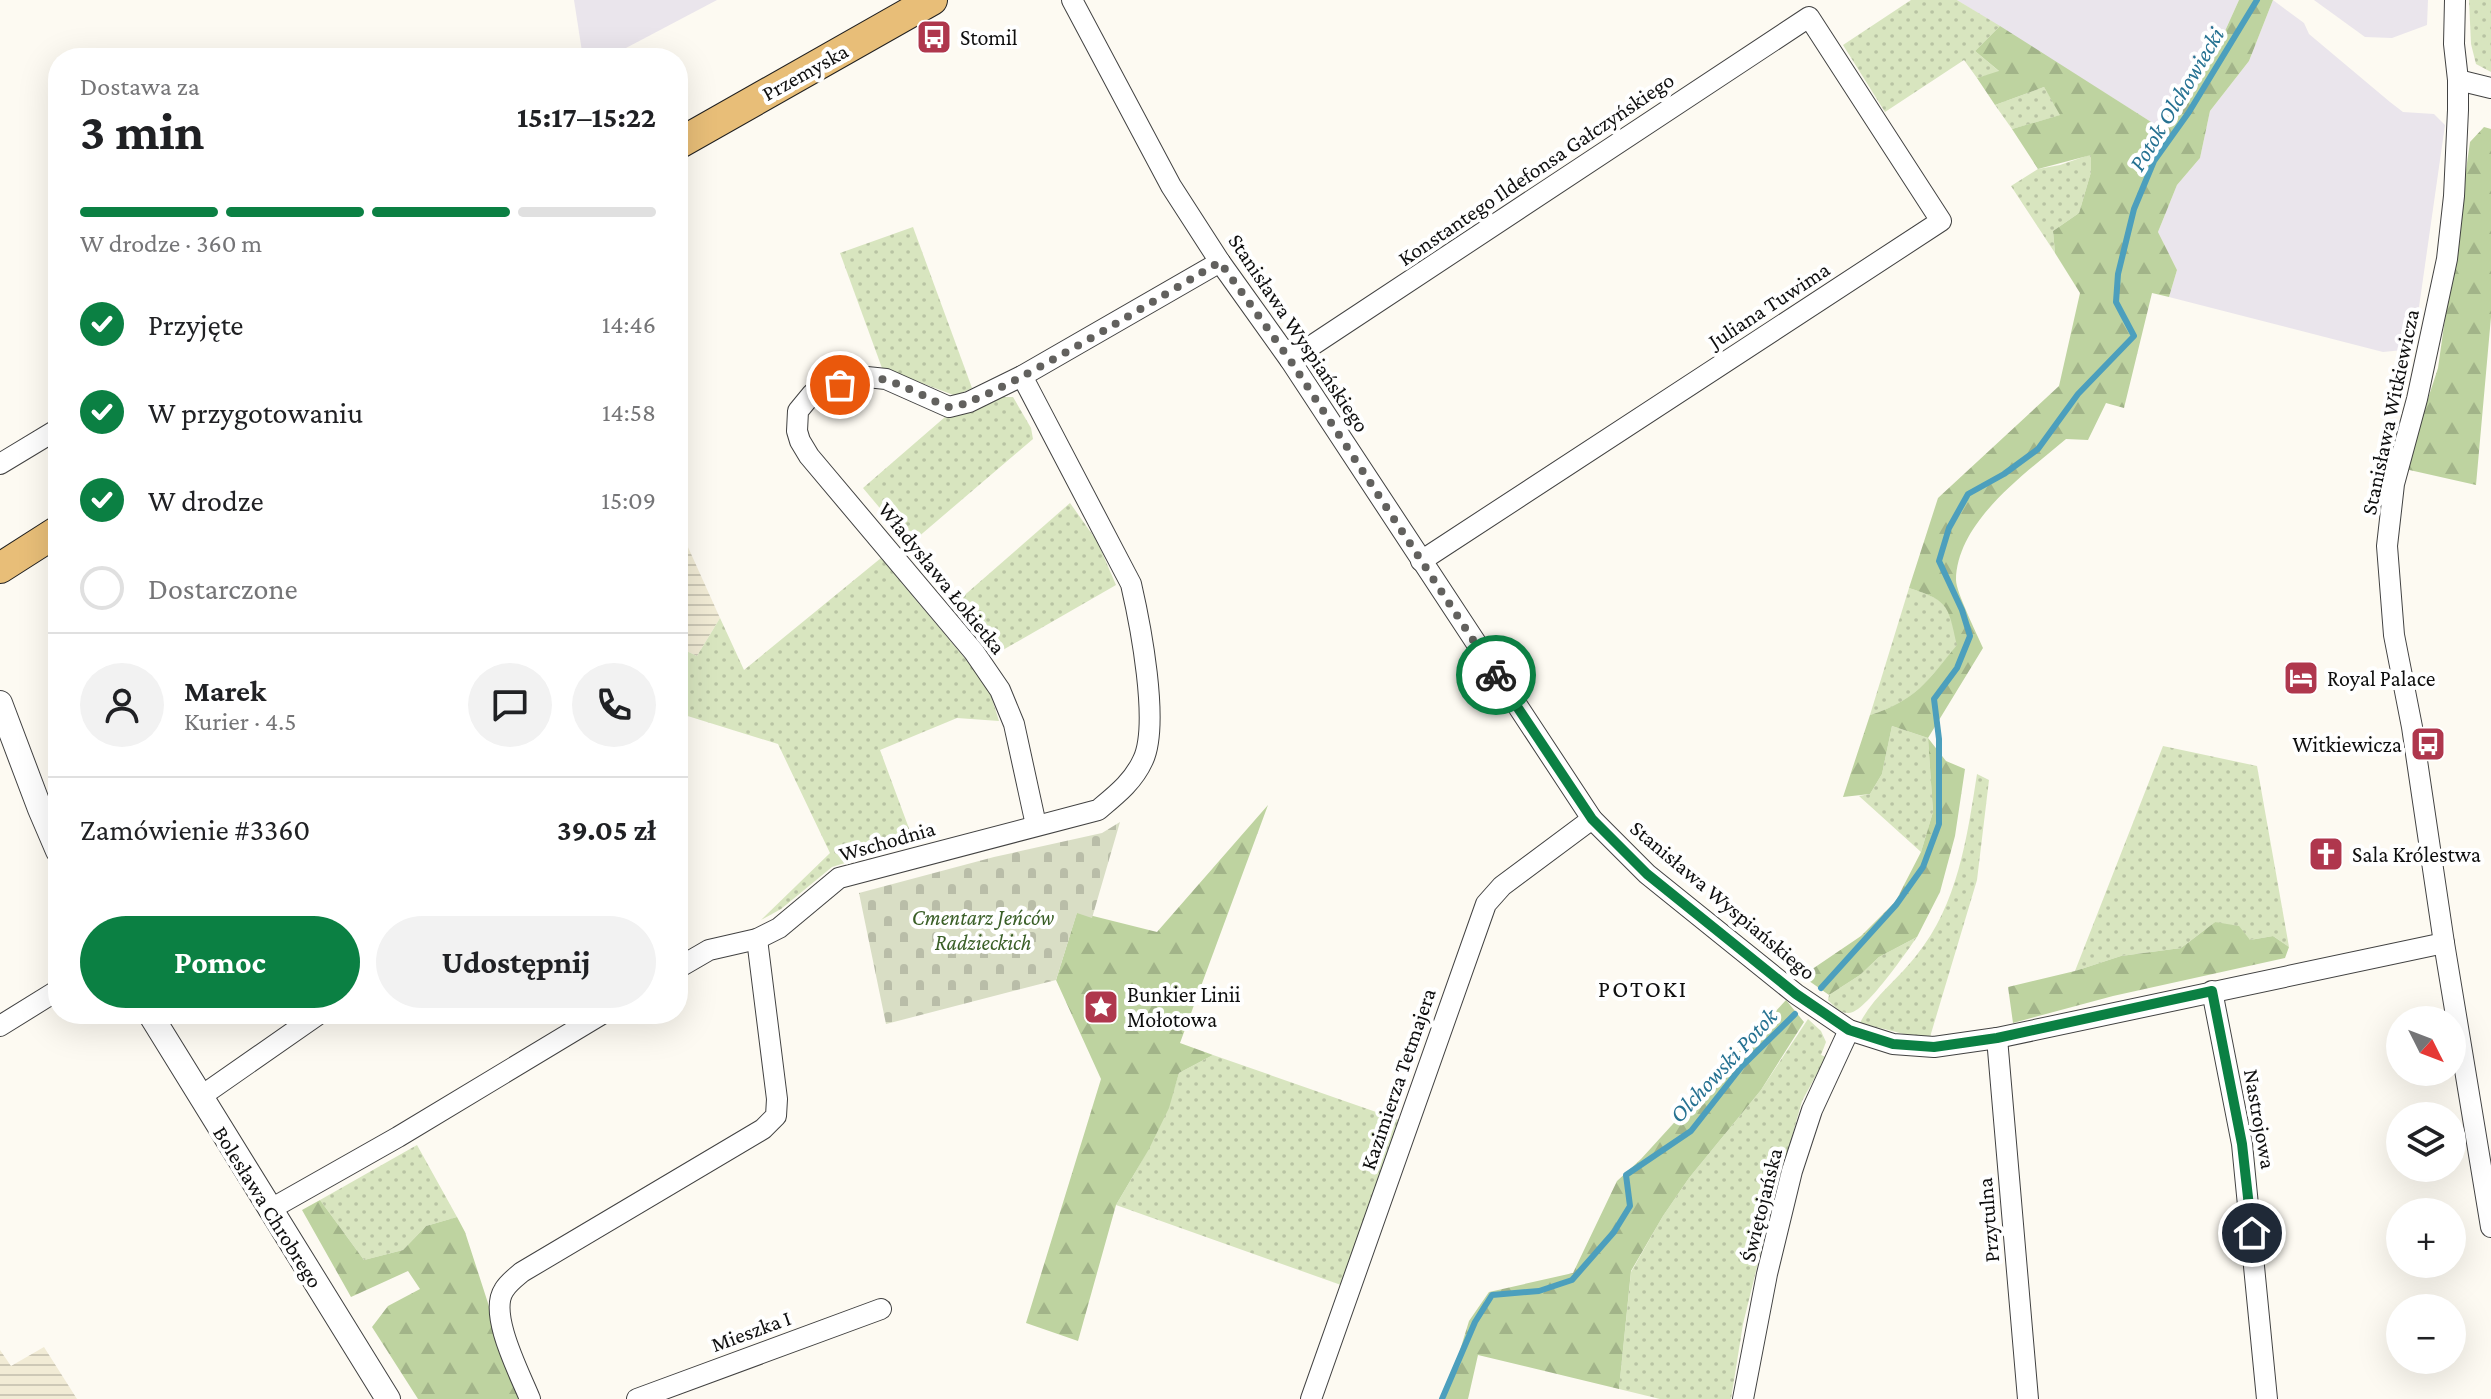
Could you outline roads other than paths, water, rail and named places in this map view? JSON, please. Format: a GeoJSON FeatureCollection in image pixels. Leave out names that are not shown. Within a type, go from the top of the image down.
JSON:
{"type":"FeatureCollection","features":[{"type":"Feature","properties":{"kind":"main road","name":"Przemyska"},"geometry":{"type":"LineString","coordinates":[[688,138],[932,0]]}},
{"type":"Feature","properties":{"kind":"main road"},"geometry":{"type":"LineString","coordinates":[[0,568],[48,537]]}},
{"type":"Feature","properties":{"kind":"street","name":"Stanisława Wyspiańskiego"},"geometry":{"type":"LineString","coordinates":[[1072,0],[1171,186],[1220,262],[1290,360],[1592,819],[1657,882],[1786,986],[1849,1030],[1893,1044],[1934,1047],[1997,1038],[2444,943]]}},
{"type":"Feature","properties":{"kind":"street","name":"Stanisława Witkiewicza"},"geometry":{"type":"LineString","coordinates":[[2444,943],[2412,727],[2394,635],[2387,546],[2394,484],[2417,399],[2447,259],[2454,196],[2458,80],[2454,44],[2455,0]]}},
{"type":"Feature","properties":{"kind":"street","name":"Konstantego Ildefonsa Gałczyńskiego"},"geometry":{"type":"LineString","coordinates":[[1290,360],[1809,17]]}},
{"type":"Feature","properties":{"kind":"street","name":"Juliana Tuwima"},"geometry":{"type":"LineString","coordinates":[[1421,561],[1941,221],[1809,17]]}},
{"type":"Feature","properties":{"kind":"street"},"geometry":{"type":"LineString","coordinates":[[2458,80],[2491,88]]}},
{"type":"Feature","properties":{"kind":"street","name":"Władysława Łokietka"},"geometry":{"type":"LineString","coordinates":[[1036,825],[1014,724],[1000,690],[974,652],[809,456],[797,431],[798,411],[812,394],[867,377],[886,379],[949,407],[969,402],[1022,376],[1220,262]]}},
{"type":"Feature","properties":{"kind":"street"},"geometry":{"type":"LineString","coordinates":[[1022,376],[1131,584],[1140,627],[1150,728],[1145,758],[1129,784],[1098,810],[1036,825]]}},
{"type":"Feature","properties":{"kind":"street"},"geometry":{"type":"LineString","coordinates":[[0,464],[48,435]]}},
{"type":"Feature","properties":{"kind":"street"},"geometry":{"type":"LineString","coordinates":[[0,703],[48,825]]}},
{"type":"Feature","properties":{"kind":"street","name":"Kazimierza Tetmajera"},"geometry":{"type":"LineString","coordinates":[[1311,1399],[1486,904],[1502,886],[1592,819]]}},
{"type":"Feature","properties":{"kind":"street","name":"Wschodnia"},"geometry":{"type":"LineString","coordinates":[[688,962],[709,950],[757,939],[779,928],[839,878],[1036,825]]}},
{"type":"Feature","properties":{"kind":"street"},"geometry":{"type":"LineString","coordinates":[[530,1399],[500,1322],[499,1303],[504,1290],[522,1272],[763,1129],[776,1116],[777,1099],[757,939]]}},
{"type":"Feature","properties":{"kind":"street"},"geometry":{"type":"LineString","coordinates":[[2444,943],[2491,1227]]}},
{"type":"Feature","properties":{"kind":"street","name":"Nastrojowa"},"geometry":{"type":"LineString","coordinates":[[2212,991],[2242,1144],[2267,1399]]}},
{"type":"Feature","properties":{"kind":"street"},"geometry":{"type":"LineString","coordinates":[[0,1026],[48,996]]}},
{"type":"Feature","properties":{"kind":"street","name":"Bolesława Chrobrego"},"geometry":{"type":"LineString","coordinates":[[156,1024],[388,1399]]}},
{"type":"Feature","properties":{"kind":"street"},"geometry":{"type":"LineString","coordinates":[[200,1097],[305,1024]]}},
{"type":"Feature","properties":{"kind":"street"},"geometry":{"type":"LineString","coordinates":[[269,1210],[398,1137],[585,1024]]}},
{"type":"Feature","properties":{"kind":"street","name":"Świętojańska"},"geometry":{"type":"LineString","coordinates":[[1743,1399],[1767,1274],[1792,1171],[1812,1110],[1849,1030]]}},
{"type":"Feature","properties":{"kind":"street","name":"Przytulna"},"geometry":{"type":"LineString","coordinates":[[1997,1038],[2028,1399]]}},
{"type":"Feature","properties":{"kind":"street","name":"Mieszka I"},"geometry":{"type":"LineString","coordinates":[[637,1399],[881,1309]]}},
{"type":"Feature","properties":{"kind":"waterway","name":"Potok Olchowiecki"},"geometry":{"type":"LineString","coordinates":[[1821,988],[1896,905],[1923,867],[1939,824],[1939,739],[1934,699],[1957,668],[1970,636],[1962,610],[1939,561],[1949,528],[1968,494],[2004,474],[2038,449],[2078,394],[2134,336],[2116,302],[2118,274],[2134,209],[2154,161],[2189,112],[2257,0]]}},
{"type":"Feature","properties":{"kind":"waterway","name":"Olchowski Potok"},"geometry":{"type":"LineString","coordinates":[[1442,1399],[1475,1322],[1492,1295],[1539,1291],[1572,1280],[1614,1232],[1630,1206],[1626,1175],[1691,1131],[1742,1066],[1795,1014]]}},
{"type":"Feature","properties":{"kind":"place","name":"Stomil"},"geometry":{"type":"Point","coordinates":[934,37]}},
{"type":"Feature","properties":{"kind":"place","name":"Royal Palace"},"geometry":{"type":"Point","coordinates":[2301,678]}},
{"type":"Feature","properties":{"kind":"place","name":"Witkiewicza"},"geometry":{"type":"Point","coordinates":[2428,744]}},
{"type":"Feature","properties":{"kind":"place","name":"Sala Królestwa"},"geometry":{"type":"Point","coordinates":[2326,854]}},
{"type":"Feature","properties":{"kind":"place","name":"Bunkier Linii Mołotowa"},"geometry":{"type":"Point","coordinates":[1101,1007]}},
{"type":"Feature","properties":{"kind":"district","name":"POTOKI"},"geometry":{"type":"Point","coordinates":[1643,988]}},
{"type":"Feature","properties":{"kind":"park label","name":"Cmentarz Jeńców Radzieckich"},"geometry":{"type":"Point","coordinates":[983,930]}}]}
